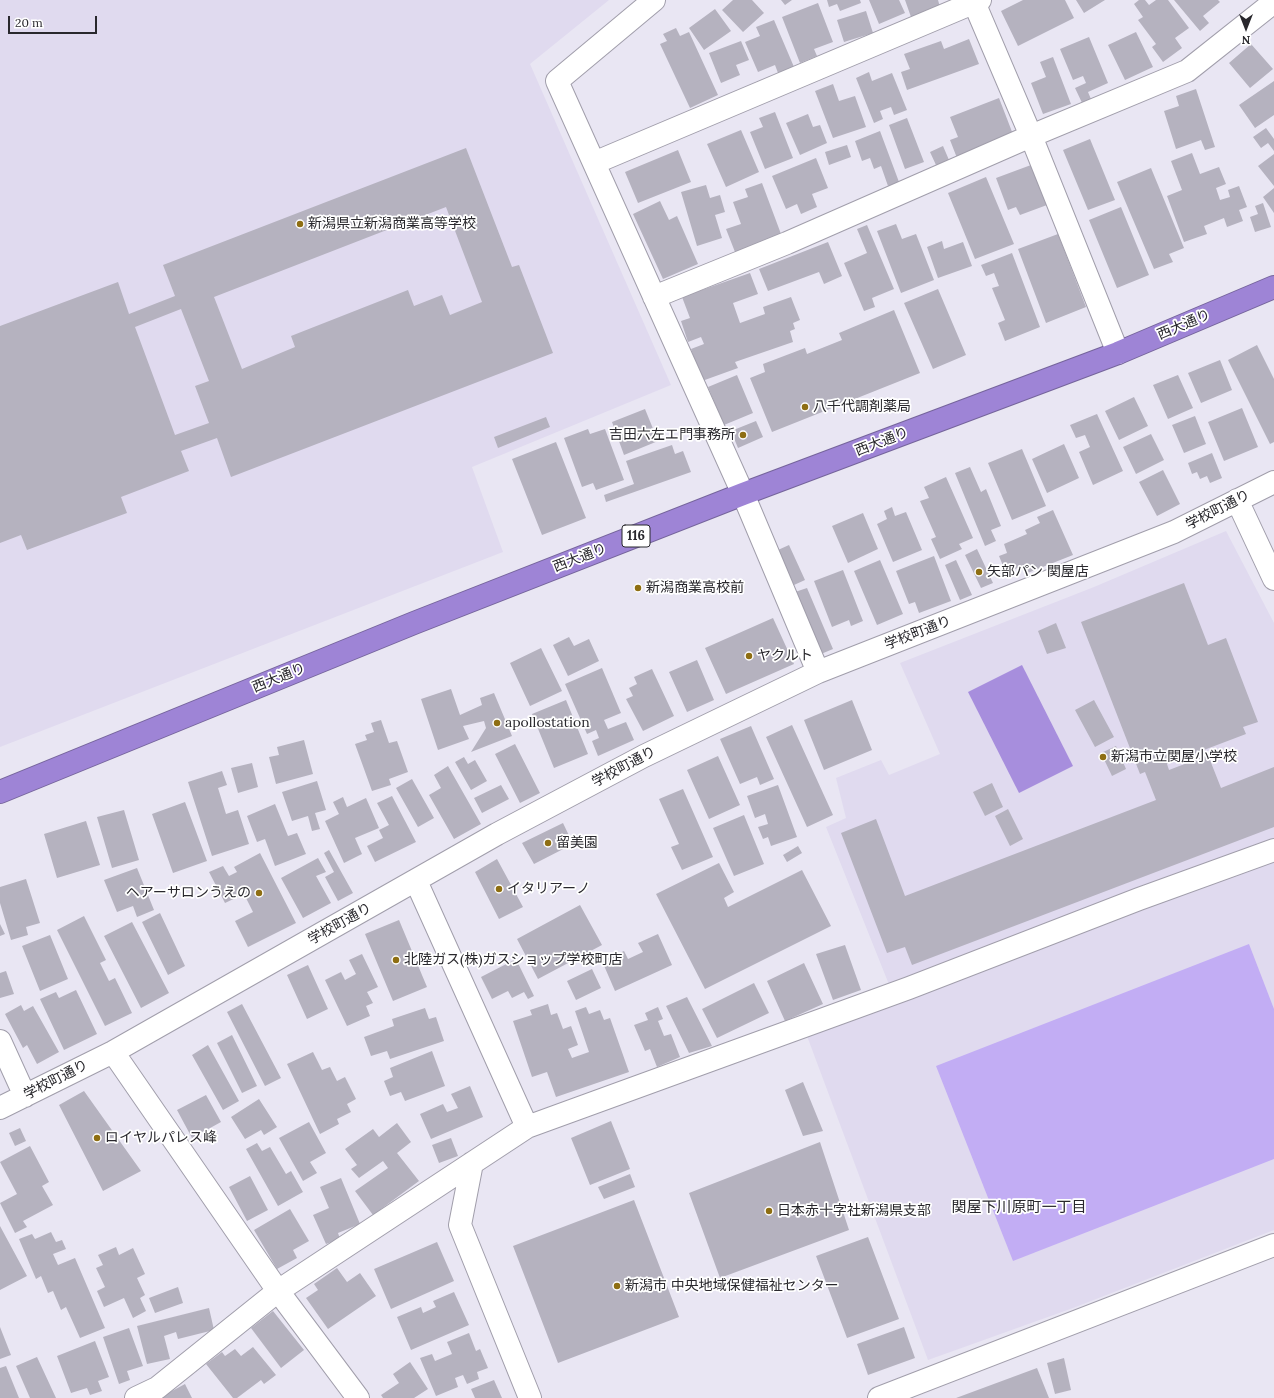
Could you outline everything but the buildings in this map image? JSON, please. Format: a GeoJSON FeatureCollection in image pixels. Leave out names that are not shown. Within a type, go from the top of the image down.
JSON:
{"type":"FeatureCollection","features":[{"type":"Feature","properties":{"kind":"highway","name":"西大通り"},"geometry":{"type":"LineString","coordinates":[[0,792],[414,623],[743,494],[1118,353],[1274,287]]}},
{"type":"Feature","properties":{"kind":"street"},"geometry":{"type":"LineString","coordinates":[[654,0],[557,81],[743,494],[818,672]]}},
{"type":"Feature","properties":{"kind":"street"},"geometry":{"type":"LineString","coordinates":[[594,163],[976,1],[1118,353]]}},
{"type":"Feature","properties":{"kind":"street"},"geometry":{"type":"LineString","coordinates":[[654,297],[787,243],[1031,136],[1187,71],[1274,2]]}},
{"type":"Feature","properties":{"kind":"street","name":"学校町通り"},"geometry":{"type":"LineString","coordinates":[[0,1108],[113,1052],[497,834],[644,756],[818,672],[1174,532],[1274,482]]}},
{"type":"Feature","properties":{"kind":"street"},"geometry":{"type":"LineString","coordinates":[[1237,500],[1274,579]]}},
{"type":"Feature","properties":{"kind":"street"},"geometry":{"type":"LineString","coordinates":[[136,1398],[157,1388],[278,1291],[527,1127],[909,988],[1139,899],[1274,850]]}},
{"type":"Feature","properties":{"kind":"street"},"geometry":{"type":"LineString","coordinates":[[416,881],[527,1127]]}},
{"type":"Feature","properties":{"kind":"street"},"geometry":{"type":"LineString","coordinates":[[0,1042],[25,1096]]}},
{"type":"Feature","properties":{"kind":"street"},"geometry":{"type":"LineString","coordinates":[[113,1052],[278,1291],[358,1398]]}},
{"type":"Feature","properties":{"kind":"street"},"geometry":{"type":"LineString","coordinates":[[472,1163],[460,1225],[530,1398]]}},
{"type":"Feature","properties":{"kind":"street"},"geometry":{"type":"LineString","coordinates":[[879,1398],[1274,1246]]}},
{"type":"Feature","properties":{"kind":"shaded area","name":"新潟県立新潟商業高等学校"},"geometry":{"type":"Polygon","coordinates":[[[0,0],[609,0],[530,64],[671,385],[472,467],[503,552],[0,747],[0,0]]]}},
{"type":"Feature","properties":{"kind":"shaded area","name":"新潟市立関屋小学校"},"geometry":{"type":"Polygon","coordinates":[[[1226,531],[1274,623],[1274,838],[890,987],[826,827],[846,818],[836,778],[881,760],[889,775],[940,754],[900,663],[1094,587],[1226,531]]]}},
{"type":"Feature","properties":{"kind":"shaded area"},"geometry":{"type":"Polygon","coordinates":[[[1022,665],[1073,766],[1019,793],[968,692],[1022,665]]]}},
{"type":"Feature","properties":{"kind":"shaded area"},"geometry":{"type":"Polygon","coordinates":[[[1274,856],[1274,1230],[1073,1308],[928,1360],[807,1036],[1274,856]]]}},
{"type":"Feature","properties":{"kind":"shaded area"},"geometry":{"type":"Polygon","coordinates":[[[1249,944],[1274,1009],[1274,1159],[1013,1261],[936,1066],[1249,944]]]}},
{"type":"Feature","properties":{"kind":"place","name":"新潟県立新潟商業高等学校"},"geometry":{"type":"Point","coordinates":[300,224]}},
{"type":"Feature","properties":{"kind":"place","name":"八千代調剤薬局"},"geometry":{"type":"Point","coordinates":[805,407]}},
{"type":"Feature","properties":{"kind":"place","name":"吉田六左エ門事務所"},"geometry":{"type":"Point","coordinates":[743,435]}},
{"type":"Feature","properties":{"kind":"place","name":"矢部パン 関屋店"},"geometry":{"type":"Point","coordinates":[979,572]}},
{"type":"Feature","properties":{"kind":"place","name":"新潟商業高校前"},"geometry":{"type":"Point","coordinates":[638,588]}},
{"type":"Feature","properties":{"kind":"place","name":"ヤクルト"},"geometry":{"type":"Point","coordinates":[749,656]}},
{"type":"Feature","properties":{"kind":"place","name":"apollostation"},"geometry":{"type":"Point","coordinates":[497,723]}},
{"type":"Feature","properties":{"kind":"place","name":"新潟市立関屋小学校"},"geometry":{"type":"Point","coordinates":[1103,757]}},
{"type":"Feature","properties":{"kind":"place","name":"留美園"},"geometry":{"type":"Point","coordinates":[548,843]}},
{"type":"Feature","properties":{"kind":"place","name":"イタリアーノ"},"geometry":{"type":"Point","coordinates":[499,889]}},
{"type":"Feature","properties":{"kind":"place","name":"ヘアーサロンうえの"},"geometry":{"type":"Point","coordinates":[259,893]}},
{"type":"Feature","properties":{"kind":"place","name":"北陸ガス(株)ガスショップ学校町店"},"geometry":{"type":"Point","coordinates":[396,960]}},
{"type":"Feature","properties":{"kind":"place","name":"ロイヤルパレス峰"},"geometry":{"type":"Point","coordinates":[97,1138]}},
{"type":"Feature","properties":{"kind":"place","name":"日本赤十字社新潟県支部"},"geometry":{"type":"Point","coordinates":[769,1211]}},
{"type":"Feature","properties":{"kind":"place","name":"新潟市 中央地域保健福祉センター"},"geometry":{"type":"Point","coordinates":[617,1286]}},
{"type":"Feature","properties":{"kind":"district","name":"関屋下川原町一丁目"},"geometry":{"type":"Point","coordinates":[1019,1208]}}]}
